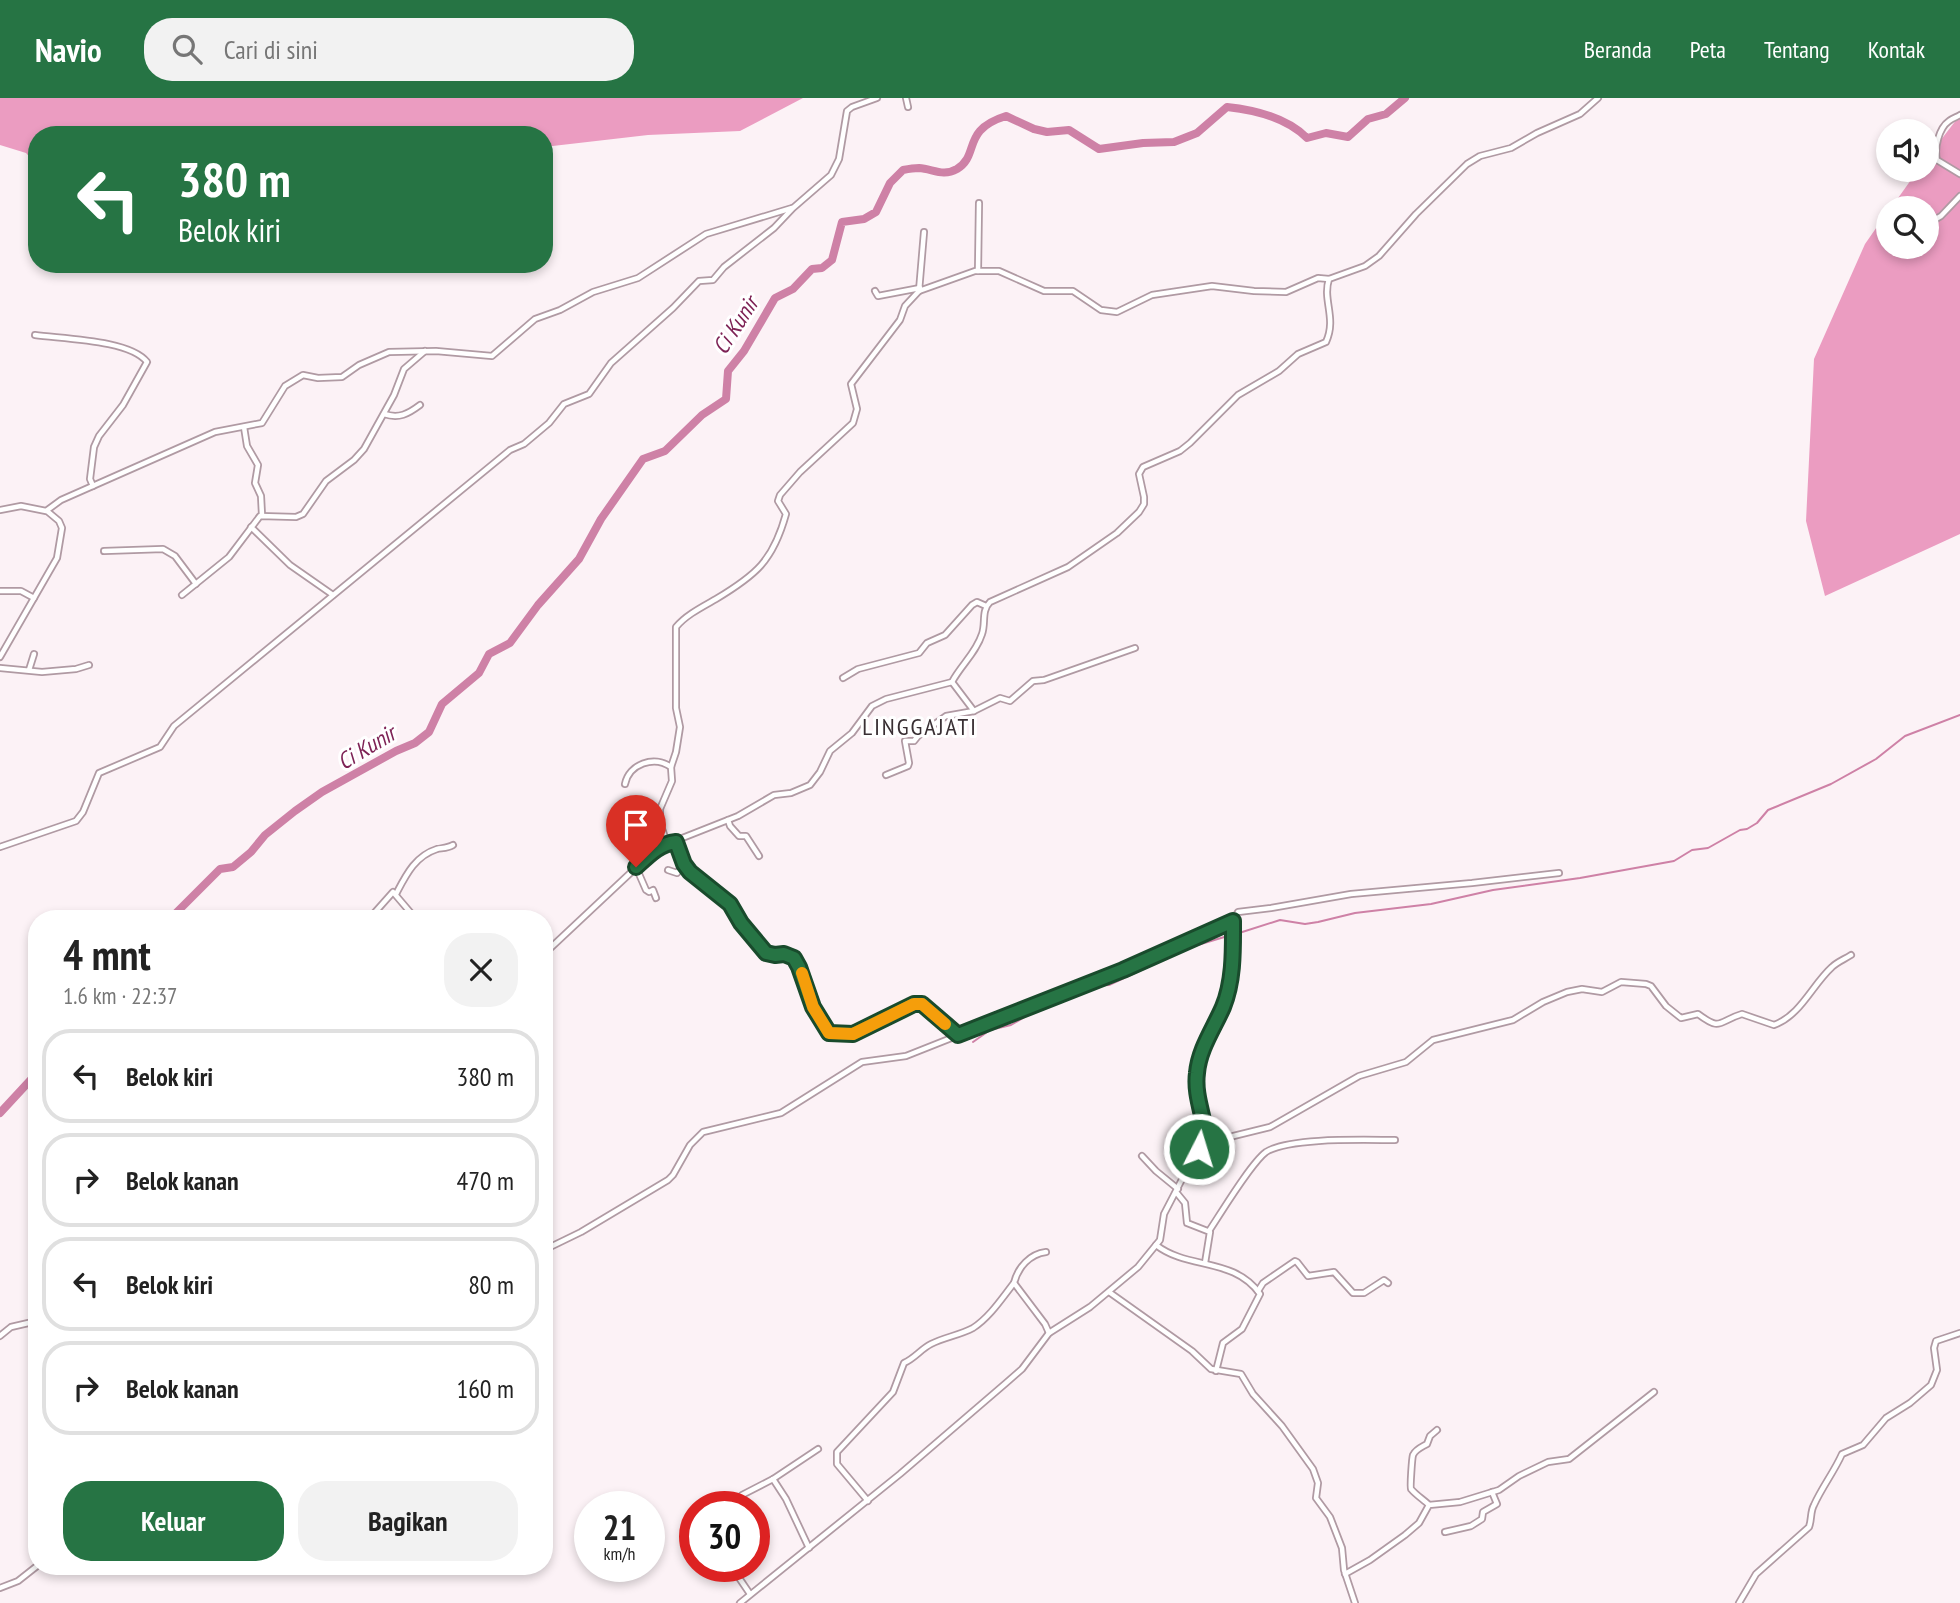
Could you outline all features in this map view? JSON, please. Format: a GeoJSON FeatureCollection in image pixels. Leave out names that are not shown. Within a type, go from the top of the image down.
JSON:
{"type":"FeatureCollection","features":[{"type":"Feature","properties":{"kind":"street"},"geometry":{"type":"LineString","coordinates":[[0,847],[76,821],[83,812],[99,773],[160,747],[174,726],[510,450],[524,444],[551,422],[564,404],[589,394],[609,365],[699,281],[713,281],[726,265],[774,228],[831,175],[836,167],[847,111],[877,98]]}},
{"type":"Feature","properties":{"kind":"street"},"geometry":{"type":"LineString","coordinates":[[906,98],[908,107]]}},
{"type":"Feature","properties":{"kind":"street"},"geometry":{"type":"LineString","coordinates":[[875,291],[878,296],[885,296],[920,289],[978,271],[1000,271],[1044,291],[1073,291],[1101,310],[1117,313],[1152,295],[1209,286],[1283,293],[1318,278],[1329,279],[1365,266],[1404,231],[1416,214],[1467,164],[1480,156],[1511,148],[1580,114],[1598,98]]}},
{"type":"Feature","properties":{"kind":"street"},"geometry":{"type":"LineString","coordinates":[[1960,115],[1948,121],[1940,133],[1935,153],[1937,160],[1960,174]]}},
{"type":"Feature","properties":{"kind":"street"},"geometry":{"type":"LineString","coordinates":[[1939,217],[1960,196]]}},
{"type":"Feature","properties":{"kind":"street"},"geometry":{"type":"LineString","coordinates":[[978,203],[978,271]]}},
{"type":"Feature","properties":{"kind":"street"},"geometry":{"type":"LineString","coordinates":[[46,511],[61,500],[215,432],[262,423],[285,386],[298,377],[308,374],[318,378],[342,377],[379,355],[412,351],[492,356],[535,319],[560,310],[593,292],[638,278],[706,234],[793,208]]}},
{"type":"Feature","properties":{"kind":"street"},"geometry":{"type":"LineString","coordinates":[[667,843],[661,828],[660,815],[662,802],[672,781],[671,767],[680,727],[676,708],[676,627],[705,605],[733,589],[766,562],[786,514],[778,498],[800,472],[853,423],[857,409],[851,384],[899,322],[905,306],[920,289],[923,232]]}},
{"type":"Feature","properties":{"kind":"street"},"geometry":{"type":"LineString","coordinates":[[553,945],[654,850],[754,809],[774,795],[791,793],[810,785],[830,751],[852,733],[878,702],[952,682],[979,642],[983,633],[986,606],[1068,567],[1117,533],[1144,504],[1139,474],[1143,467],[1180,451],[1238,396],[1279,372],[1298,354],[1326,342],[1331,323],[1326,286],[1329,279]]}},
{"type":"Feature","properties":{"kind":"street"},"geometry":{"type":"LineString","coordinates":[[35,335],[120,345],[147,362],[123,405],[99,436],[94,447],[90,479],[93,486]]}},
{"type":"Feature","properties":{"kind":"street"},"geometry":{"type":"LineString","coordinates":[[411,363],[412,351]]}},
{"type":"Feature","properties":{"kind":"street"},"geometry":{"type":"LineString","coordinates":[[262,515],[291,518],[303,514],[326,481],[354,460],[363,449],[384,414],[402,372],[426,351]]}},
{"type":"Feature","properties":{"kind":"street"},"geometry":{"type":"LineString","coordinates":[[384,414],[400,416],[420,405]]}},
{"type":"Feature","properties":{"kind":"street"},"geometry":{"type":"LineString","coordinates":[[182,595],[229,557],[262,515],[261,496],[255,483],[258,465],[249,451],[244,427]]}},
{"type":"Feature","properties":{"kind":"street"},"geometry":{"type":"LineString","coordinates":[[0,510],[21,506],[46,511],[59,521],[62,535],[57,558],[0,657]]}},
{"type":"Feature","properties":{"kind":"street"},"geometry":{"type":"LineString","coordinates":[[251,527],[290,565],[333,595]]}},
{"type":"Feature","properties":{"kind":"street"},"geometry":{"type":"LineString","coordinates":[[104,551],[163,549],[175,556],[196,584]]}},
{"type":"Feature","properties":{"kind":"street"},"geometry":{"type":"LineString","coordinates":[[0,591],[20,591],[34,598]]}},
{"type":"Feature","properties":{"kind":"street"},"geometry":{"type":"LineString","coordinates":[[843,678],[858,670],[919,653],[926,643],[945,635],[972,605],[977,602],[986,606]]}},
{"type":"Feature","properties":{"kind":"street"},"geometry":{"type":"LineString","coordinates":[[886,775],[908,766],[905,741],[914,741],[946,716],[974,711],[1000,698],[1010,701],[1033,681],[1135,648]]}},
{"type":"Feature","properties":{"kind":"street"},"geometry":{"type":"LineString","coordinates":[[29,670],[34,654]]}},
{"type":"Feature","properties":{"kind":"street"},"geometry":{"type":"LineString","coordinates":[[0,668],[61,671],[89,665]]}},
{"type":"Feature","properties":{"kind":"street"},"geometry":{"type":"LineString","coordinates":[[952,682],[974,711]]}},
{"type":"Feature","properties":{"kind":"street"},"geometry":{"type":"LineString","coordinates":[[625,784],[632,770],[645,763],[662,761],[671,767]]}},
{"type":"Feature","properties":{"kind":"street"},"geometry":{"type":"LineString","coordinates":[[728,820],[733,831],[739,836],[746,836],[759,856]]}},
{"type":"Feature","properties":{"kind":"street"},"geometry":{"type":"LineString","coordinates":[[676,842],[690,872],[730,904],[741,923],[766,953],[784,954],[794,958],[813,1007],[829,1033],[853,1034],[914,1004],[922,1004],[958,1035]]}},
{"type":"Feature","properties":{"kind":"street"},"geometry":{"type":"LineString","coordinates":[[396,894],[404,878],[421,858],[434,850],[453,845]]}},
{"type":"Feature","properties":{"kind":"street"},"geometry":{"type":"LineString","coordinates":[[668,870],[677,873],[684,864]]}},
{"type":"Feature","properties":{"kind":"street"},"geometry":{"type":"LineString","coordinates":[[636,867],[646,890],[653,890],[656,898]]}},
{"type":"Feature","properties":{"kind":"street"},"geometry":{"type":"LineString","coordinates":[[740,1603],[867,1501],[1022,1369],[1049,1332],[1090,1307],[1138,1267],[1156,1245],[1161,1237],[1164,1214],[1192,1160],[1204,1143],[1205,1131],[1196,1075],[1227,995],[1235,915],[1241,910],[1271,908],[1351,894],[1472,884],[1559,873]]}},
{"type":"Feature","properties":{"kind":"street"},"geometry":{"type":"LineString","coordinates":[[376,910],[390,893],[396,894],[409,910]]}},
{"type":"Feature","properties":{"kind":"street"},"geometry":{"type":"LineString","coordinates":[[553,1246],[668,1180],[690,1144],[703,1132],[780,1113],[862,1062],[906,1056],[1123,970],[1233,921]]}},
{"type":"Feature","properties":{"kind":"street"},"geometry":{"type":"LineString","coordinates":[[1204,1143],[1270,1127],[1359,1076],[1406,1062],[1433,1040],[1513,1020],[1543,1002],[1575,990],[1598,993],[1615,983],[1646,984],[1681,1018],[1698,1014],[1709,1023],[1721,1025],[1742,1014],[1774,1025],[1796,1010],[1834,964],[1851,955]]}},
{"type":"Feature","properties":{"kind":"street"},"geometry":{"type":"LineString","coordinates":[[1205,1263],[1209,1231],[1259,1159],[1267,1152],[1314,1141],[1395,1140]]}},
{"type":"Feature","properties":{"kind":"street"},"geometry":{"type":"LineString","coordinates":[[1142,1156],[1177,1190],[1185,1203],[1187,1223],[1209,1231]]}},
{"type":"Feature","properties":{"kind":"street"},"geometry":{"type":"LineString","coordinates":[[1156,1245],[1171,1255],[1205,1263],[1246,1279],[1260,1294],[1242,1329],[1223,1343],[1216,1371]]}},
{"type":"Feature","properties":{"kind":"street"},"geometry":{"type":"LineString","coordinates":[[867,1501],[837,1464],[837,1452],[888,1399],[904,1363],[922,1349],[974,1327],[988,1317],[1029,1258],[1046,1252]]}},
{"type":"Feature","properties":{"kind":"street"},"geometry":{"type":"LineString","coordinates":[[1258,1290],[1263,1283],[1295,1261],[1308,1276],[1334,1272],[1353,1293],[1364,1293],[1384,1280],[1388,1283]]}},
{"type":"Feature","properties":{"kind":"street"},"geometry":{"type":"LineString","coordinates":[[1014,1283],[1049,1332]]}},
{"type":"Feature","properties":{"kind":"street"},"geometry":{"type":"LineString","coordinates":[[1108,1292],[1216,1371],[1241,1374],[1253,1394],[1282,1426],[1313,1469],[1318,1483],[1316,1498],[1339,1538],[1345,1574],[1355,1603]]}},
{"type":"Feature","properties":{"kind":"street"},"geometry":{"type":"LineString","coordinates":[[0,1336],[11,1327],[28,1322]]}},
{"type":"Feature","properties":{"kind":"street"},"geometry":{"type":"LineString","coordinates":[[1739,1603],[1756,1574],[1810,1525],[1812,1509],[1842,1454],[1863,1445],[1886,1418],[1931,1385],[1937,1370],[1936,1341],[1960,1332]]}},
{"type":"Feature","properties":{"kind":"street"},"geometry":{"type":"LineString","coordinates":[[1437,1430],[1430,1436],[1427,1444],[1418,1448],[1414,1454],[1409,1484],[1429,1505],[1460,1502],[1502,1489],[1519,1476],[1548,1462],[1572,1458],[1654,1392]]}},
{"type":"Feature","properties":{"kind":"street"},"geometry":{"type":"LineString","coordinates":[[750,1491],[818,1449]]}},
{"type":"Feature","properties":{"kind":"street"},"geometry":{"type":"LineString","coordinates":[[773,1479],[786,1499],[809,1548]]}},
{"type":"Feature","properties":{"kind":"street"},"geometry":{"type":"LineString","coordinates":[[1445,1532],[1471,1526],[1482,1518],[1483,1512],[1497,1504],[1492,1492]]}},
{"type":"Feature","properties":{"kind":"street"},"geometry":{"type":"LineString","coordinates":[[1345,1574],[1405,1535],[1419,1523],[1429,1505]]}},
{"type":"Feature","properties":{"kind":"street"},"geometry":{"type":"LineString","coordinates":[[0,1588],[18,1581],[28,1573]]}},
{"type":"Feature","properties":{"kind":"street"},"geometry":{"type":"LineString","coordinates":[[742,1582],[750,1594]]}},
{"type":"Feature","properties":{"kind":"shaded area"},"geometry":{"type":"Polygon","coordinates":[[[0,98],[803,98],[740,131],[648,135],[553,146],[553,126],[28,126],[28,155],[0,145],[0,98]]]}},
{"type":"Feature","properties":{"kind":"shaded area"},"geometry":{"type":"Polygon","coordinates":[[[1960,115],[1960,534],[1825,596],[1806,521],[1814,359],[1865,244],[1876,228],[1876,259],[1939,259],[1939,196],[1900,196],[1909,182],[1939,182],[1939,142],[1960,115]]]}},
{"type":"Feature","properties":{"kind":"waterway","name":"Ci Kunir"},"geometry":{"type":"LineString","coordinates":[[179,910],[220,869],[233,867],[251,852],[265,835],[295,811],[322,792],[415,743],[429,732],[442,704],[479,673],[489,654],[510,643],[538,605],[579,559],[601,519],[643,459],[665,451],[702,415],[726,399],[728,371],[744,351],[775,298],[793,289],[812,269],[822,268],[832,260],[842,222],[864,219],[876,212],[890,183],[903,170],[919,168],[943,172],[957,169],[968,157],[973,142],[983,128],[1006,116],[1047,132],[1069,130],[1099,149],[1174,142],[1197,133],[1227,107],[1270,116],[1290,125],[1307,138],[1326,133],[1348,137],[1368,119],[1386,114],[1405,98]]}},
{"type":"Feature","properties":{"kind":"waterway"},"geometry":{"type":"LineString","coordinates":[[1236,934],[1280,920],[1305,924],[1355,913],[1431,904],[1493,890],[1674,861],[1692,850],[1708,848],[1740,830],[1747,829],[1757,823],[1768,810],[1831,784],[1876,759],[1905,736],[1960,715]]}},
{"type":"Feature","properties":{"kind":"waterway"},"geometry":{"type":"LineString","coordinates":[[973,1042],[990,1030],[1011,1025],[1043,1006],[1092,986],[1109,985],[1191,947],[1231,935]]}},
{"type":"Feature","properties":{"kind":"waterway","name":"Ci Kunir"},"geometry":{"type":"LineString","coordinates":[[0,1113],[28,1083]]}},
{"type":"Feature","properties":{"kind":"slow traffic"},"geometry":{"type":"LineString","coordinates":[[802,973],[813,1007],[829,1033],[853,1034],[914,1004],[927,1007],[945,1024]]}},
{"type":"Feature","properties":{"kind":"district","name":"LINGGAJATI"},"geometry":{"type":"Point","coordinates":[920,726]}},
{"type":"Feature","properties":{"kind":"route"},"geometry":{"type":"LineString","coordinates":[[636,867],[657,848],[676,842],[690,872],[730,904],[738,920],[766,953],[784,954],[794,958],[813,1007],[829,1033],[853,1034],[914,1004],[922,1004],[958,1035],[1123,970],[1233,921],[1234,946],[1227,995],[1200,1058],[1196,1075],[1206,1137],[1199,1149]]}}]}
